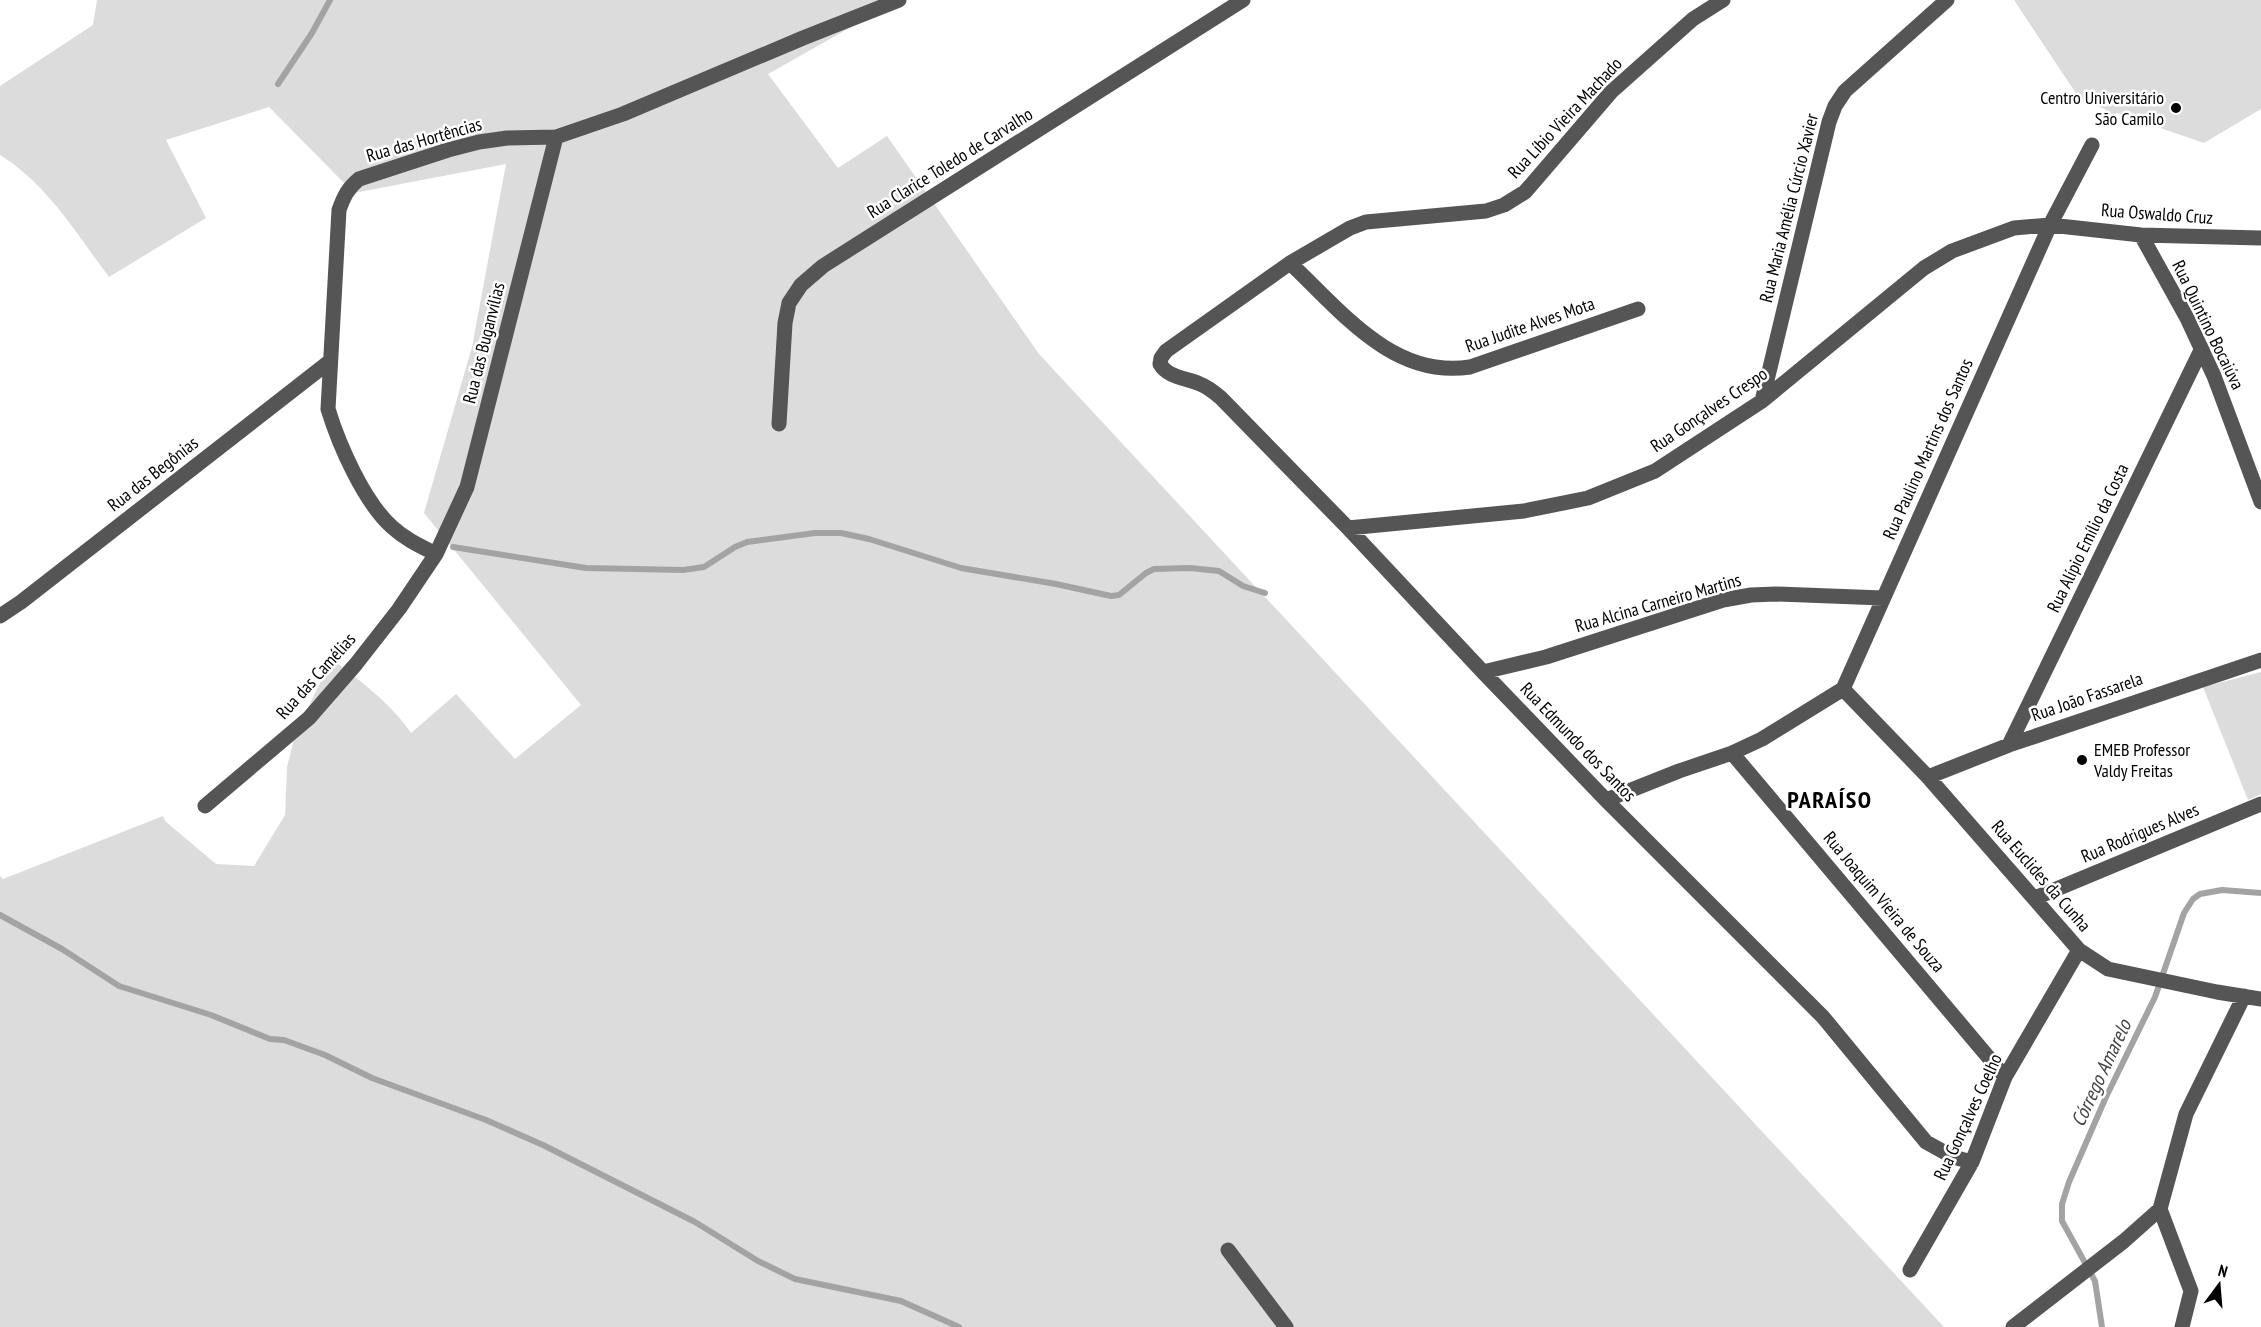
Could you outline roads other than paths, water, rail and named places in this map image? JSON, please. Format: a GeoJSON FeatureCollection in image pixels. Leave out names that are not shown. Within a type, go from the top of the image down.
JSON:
{"type":"FeatureCollection","features":[{"type":"Feature","properties":{"kind":"street","name":"Rua das Hortências"},"geometry":{"type":"LineString","coordinates":[[436,554],[409,541],[375,508],[338,439],[328,409],[339,210],[350,187],[359,179],[478,142],[507,138],[556,137],[623,114],[899,0]]}},
{"type":"Feature","properties":{"kind":"street","name":"Rua Clarice Toledo de Carvalho"},"geometry":{"type":"LineString","coordinates":[[779,424],[789,303],[801,285],[823,266],[1243,0]]}},
{"type":"Feature","properties":{"kind":"street","name":"Rua Líbio Vieira Machado"},"geometry":{"type":"LineString","coordinates":[[1166,351],[1290,263],[1350,228],[1366,222],[1486,211],[1504,206],[1525,192],[1611,92],[1693,20],[1723,0]]}},
{"type":"Feature","properties":{"kind":"street","name":"Rua Maria Amélia Cúrcio Xavier"},"geometry":{"type":"LineString","coordinates":[[1762,401],[1828,122],[1835,106],[1845,91],[1947,0]]}},
{"type":"Feature","properties":{"kind":"street","name":"Rua das Buganvílias"},"geometry":{"type":"LineString","coordinates":[[436,554],[467,487],[556,137]]}},
{"type":"Feature","properties":{"kind":"street","name":"Rua Paulino Martins dos Santos"},"geometry":{"type":"LineString","coordinates":[[1843,689],[2050,225],[2092,145]]}},
{"type":"Feature","properties":{"kind":"street","name":"Rua Gonçalves Crespo"},"geometry":{"type":"LineString","coordinates":[[1348,528],[1524,511],[1588,498],[1655,471],[1762,401],[1924,268],[1952,251],[1995,234],[2014,228],[2050,225]]}},
{"type":"Feature","properties":{"kind":"street","name":"Rua Oswaldo Cruz"},"geometry":{"type":"LineString","coordinates":[[2050,225],[2141,235],[2261,238]]}},
{"type":"Feature","properties":{"kind":"street","name":"Rua Quintino Bocaiúva"},"geometry":{"type":"LineString","coordinates":[[2141,235],[2202,348],[2261,502]]}},
{"type":"Feature","properties":{"kind":"street","name":"Rua Judite Alves Mota"},"geometry":{"type":"LineString","coordinates":[[1290,263],[1365,334],[1414,363],[1436,369],[1451,370],[1470,367],[1638,309]]}},
{"type":"Feature","properties":{"kind":"street","name":"Rua Alípio Emílio da Costa"},"geometry":{"type":"LineString","coordinates":[[2009,745],[2202,348]]}},
{"type":"Feature","properties":{"kind":"street","name":"Rua Edmundo dos Santos"},"geometry":{"type":"LineString","coordinates":[[1166,351],[1161,358],[1164,370],[1210,389],[1348,528],[1606,800],[1823,1017],[1926,1142],[1946,1154],[1972,1162]]}},
{"type":"Feature","properties":{"kind":"street","name":"Rua das Begônias"},"geometry":{"type":"LineString","coordinates":[[0,616],[329,362]]}},
{"type":"Feature","properties":{"kind":"street","name":"Rua das Camélias"},"geometry":{"type":"LineString","coordinates":[[205,806],[309,718],[356,664],[399,609],[436,554]]}},
{"type":"Feature","properties":{"kind":"street","name":"Rua Alcina Carneiro Martins"},"geometry":{"type":"LineString","coordinates":[[1483,672],[1546,657],[1723,600],[1751,595],[1776,594],[1883,598]]}},
{"type":"Feature","properties":{"kind":"street","name":"Rua João Fassarela"},"geometry":{"type":"LineString","coordinates":[[1928,777],[2009,745],[2261,660]]}},
{"type":"Feature","properties":{"kind":"street"},"geometry":{"type":"LineString","coordinates":[[1606,800],[1732,753],[1762,739],[1843,689]]}},
{"type":"Feature","properties":{"kind":"street","name":"Rua Euclides da Cunha"},"geometry":{"type":"LineString","coordinates":[[1843,689],[1928,777],[2079,950],[2109,969],[2170,983],[2261,999]]}},
{"type":"Feature","properties":{"kind":"street","name":"Rua Joaquim Vieira de Souza"},"geometry":{"type":"LineString","coordinates":[[1732,753],[2005,1077]]}},
{"type":"Feature","properties":{"kind":"street","name":"Rua Rodrigues Alves"},"geometry":{"type":"LineString","coordinates":[[2035,898],[2261,804]]}},
{"type":"Feature","properties":{"kind":"street","name":"Rua Gonçalves Coelho"},"geometry":{"type":"LineString","coordinates":[[1910,1270],[1972,1162],[2005,1077],[2079,950]]}},
{"type":"Feature","properties":{"kind":"street"},"geometry":{"type":"LineString","coordinates":[[2013,1327],[2124,1241],[2160,1209],[2186,1114],[2244,996]]}},
{"type":"Feature","properties":{"kind":"street"},"geometry":{"type":"LineString","coordinates":[[2160,1209],[2191,1291],[2181,1327]]}},
{"type":"Feature","properties":{"kind":"street"},"geometry":{"type":"LineString","coordinates":[[1228,1250],[1286,1327]]}},
{"type":"Feature","properties":{"kind":"waterway"},"geometry":{"type":"LineString","coordinates":[[278,84],[312,33],[330,0]]}},
{"type":"Feature","properties":{"kind":"waterway"},"geometry":{"type":"LineString","coordinates":[[453,547],[586,568],[683,570],[704,567],[747,542],[815,533],[841,533],[869,539],[961,568],[1111,596],[1119,595],[1154,569],[1190,568],[1219,571],[1243,586],[1265,593]]}},
{"type":"Feature","properties":{"kind":"waterway","name":"Córrego Amarelo"},"geometry":{"type":"LineString","coordinates":[[2102,1327],[2095,1281],[2062,1221],[2062,1204],[2069,1182],[2106,1097],[2155,997],[2184,913],[2193,899],[2200,894],[2222,890],[2261,893]]}},
{"type":"Feature","properties":{"kind":"waterway"},"geometry":{"type":"LineString","coordinates":[[0,915],[62,949],[119,986],[211,1015],[270,1039],[284,1040],[325,1055],[372,1078],[486,1120],[543,1145],[695,1222],[758,1261],[795,1279],[901,1301],[959,1327]]}},
{"type":"Feature","properties":{"kind":"place","name":"Centro Universitário São Camilo"},"geometry":{"type":"Point","coordinates":[2176,108]}},
{"type":"Feature","properties":{"kind":"place","name":"EMEB Professor Valdy Freitas"},"geometry":{"type":"Point","coordinates":[2082,760]}},
{"type":"Feature","properties":{"kind":"district","name":"PARAÍSO"},"geometry":{"type":"Point","coordinates":[1830,800]}}]}
